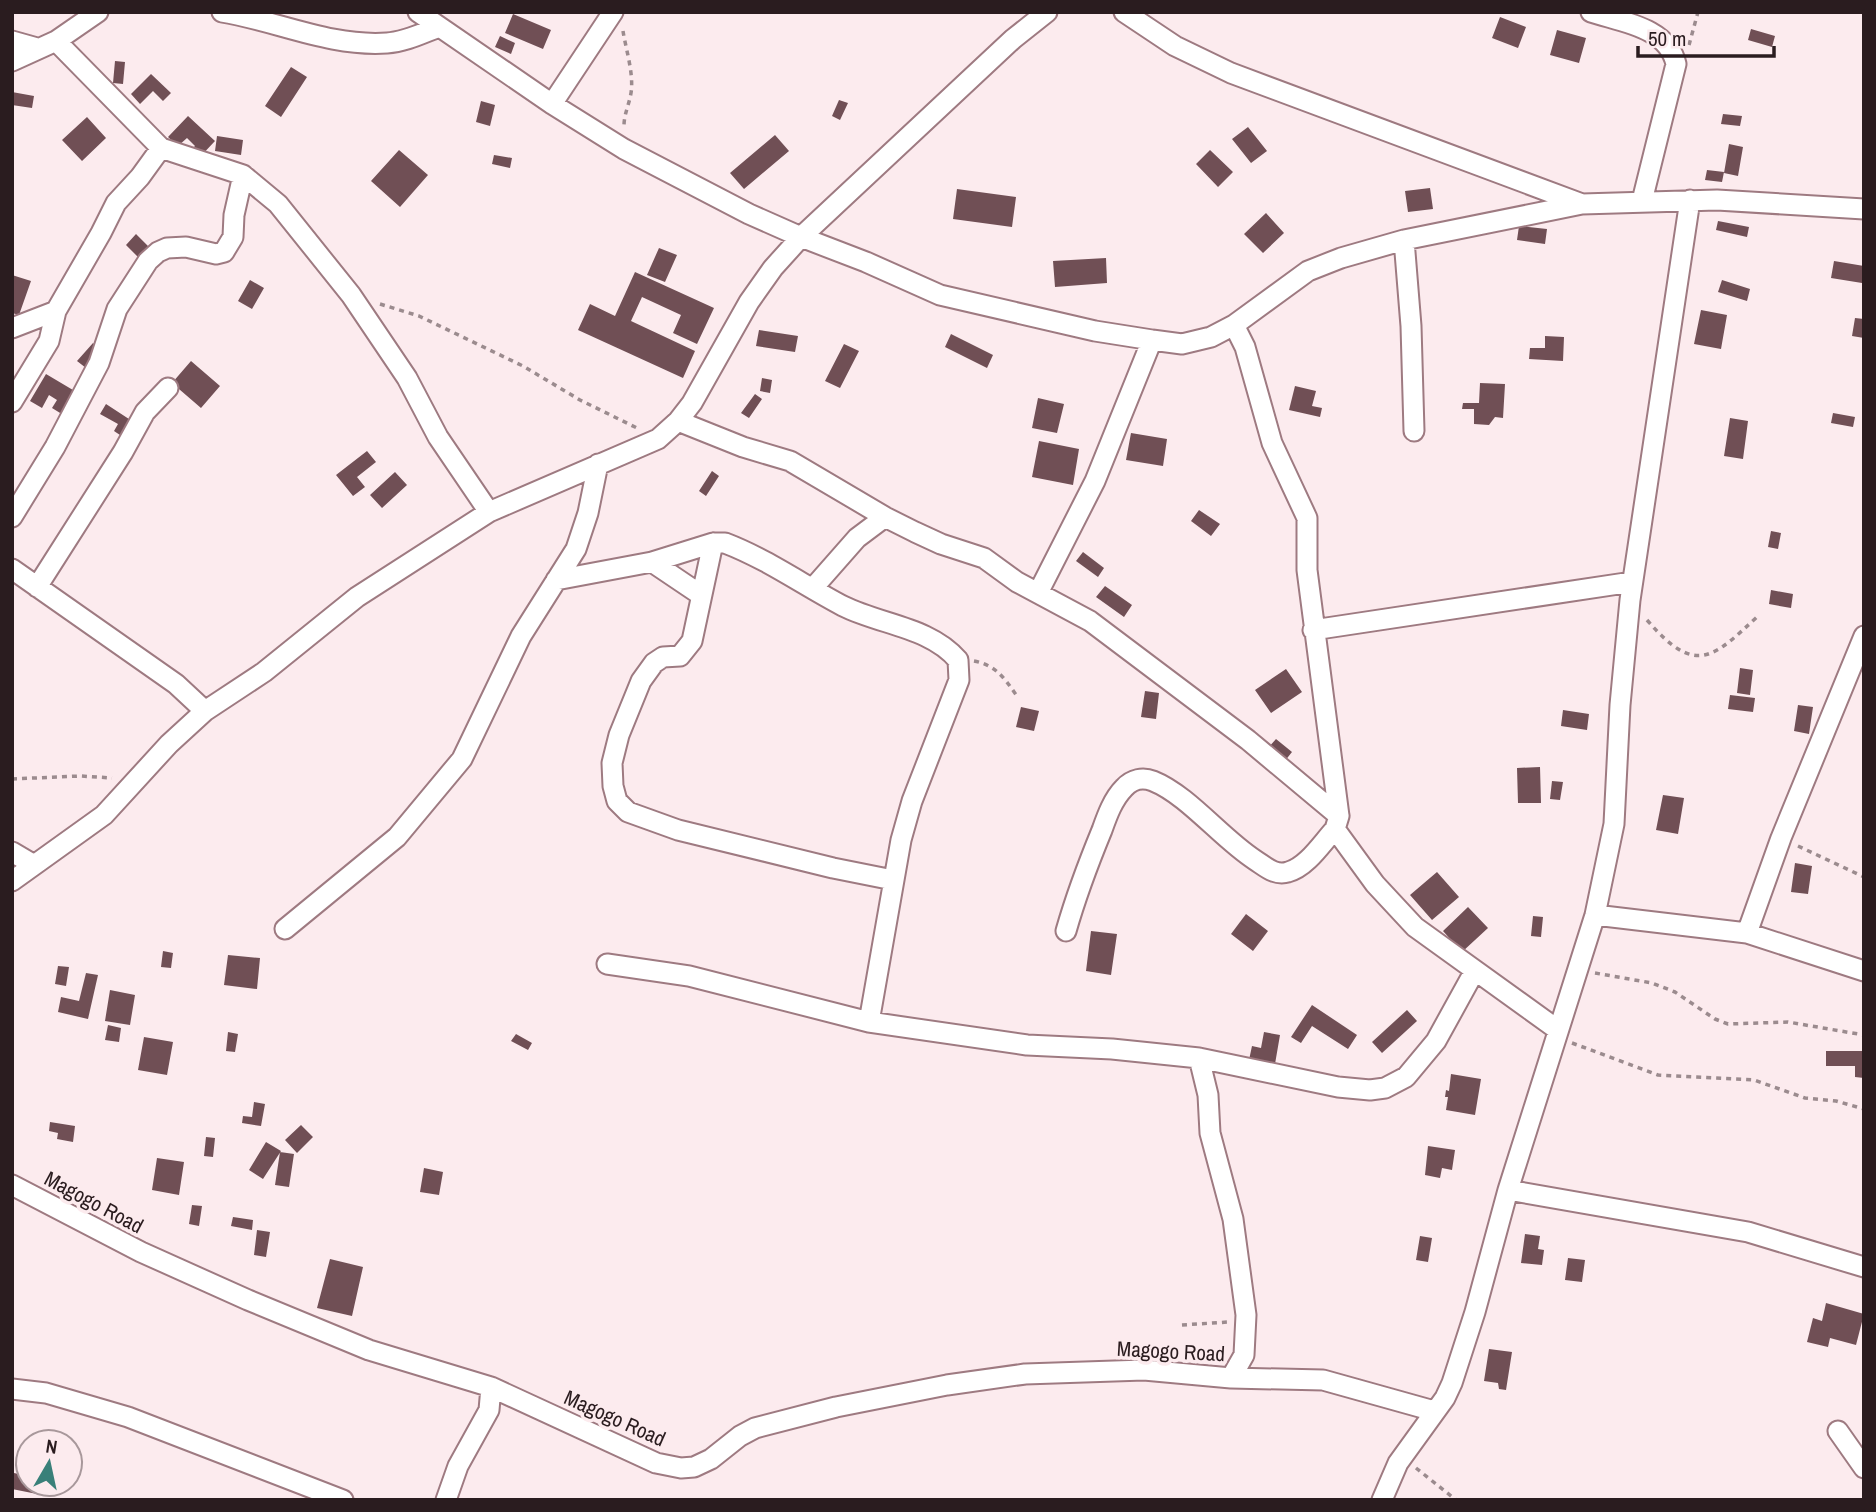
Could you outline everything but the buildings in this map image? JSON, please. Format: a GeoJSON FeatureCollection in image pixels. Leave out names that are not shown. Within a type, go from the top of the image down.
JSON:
{"type":"FeatureCollection","features":[{"type":"Feature","properties":{"kind":"street"},"geometry":{"type":"LineString","coordinates":[[12,61],[56,41],[98,12]]}},
{"type":"Feature","properties":{"kind":"street"},"geometry":{"type":"LineString","coordinates":[[222,12],[356,43],[389,43],[439,27]]}},
{"type":"Feature","properties":{"kind":"street"},"geometry":{"type":"LineString","coordinates":[[418,12],[552,104],[624,149],[749,214],[940,295],[1095,331],[1152,340],[1182,344],[1211,337],[1234,325],[1308,271],[1341,257],[1405,240],[1582,204],[1717,200],[1864,209]]}},
{"type":"Feature","properties":{"kind":"street"},"geometry":{"type":"LineString","coordinates":[[12,881],[104,814],[138,776],[205,711],[264,672],[356,597],[489,512],[658,439],[678,421],[692,403],[749,302],[773,268],[801,237],[1013,39],[1047,12]]}},
{"type":"Feature","properties":{"kind":"street"},"geometry":{"type":"LineString","coordinates":[[1124,12],[1175,46],[1231,73],[1582,204]]}},
{"type":"Feature","properties":{"kind":"street"},"geometry":{"type":"LineString","coordinates":[[1591,12],[1654,33],[1674,54],[1676,64],[1642,201]]}},
{"type":"Feature","properties":{"kind":"street"},"geometry":{"type":"LineString","coordinates":[[552,104],[617,19]]}},
{"type":"Feature","properties":{"kind":"street"},"geometry":{"type":"LineString","coordinates":[[12,41],[37,48]]}},
{"type":"Feature","properties":{"kind":"street"},"geometry":{"type":"LineString","coordinates":[[56,41],[161,148],[243,175],[278,204],[351,295],[407,378],[438,437],[489,512]]}},
{"type":"Feature","properties":{"kind":"street"},"geometry":{"type":"LineString","coordinates":[[12,402],[49,341],[56,311],[102,233],[116,203],[140,177],[161,148]]}},
{"type":"Feature","properties":{"kind":"street"},"geometry":{"type":"LineString","coordinates":[[12,517],[62,435],[99,363],[117,309],[148,261],[167,248],[186,247],[216,254],[225,252],[233,237],[234,215],[243,175]]}},
{"type":"Feature","properties":{"kind":"street"},"geometry":{"type":"LineString","coordinates":[[1382,1500],[1398,1463],[1449,1391],[1464,1349],[1508,1190],[1595,915],[1614,824],[1620,705],[1631,591],[1690,200]]}},
{"type":"Feature","properties":{"kind":"street"},"geometry":{"type":"LineString","coordinates":[[1405,240],[1414,431]]}},
{"type":"Feature","properties":{"kind":"street"},"geometry":{"type":"LineString","coordinates":[[12,328],[56,311]]}},
{"type":"Feature","properties":{"kind":"street"},"geometry":{"type":"LineString","coordinates":[[1066,931],[1081,880],[1111,808],[1124,788],[1135,780],[1155,782],[1182,800],[1246,854],[1275,873],[1288,872],[1300,866],[1337,823],[1327,712],[1313,630],[1307,570],[1307,518],[1272,443],[1245,346],[1234,325]]}},
{"type":"Feature","properties":{"kind":"street"},"geometry":{"type":"LineString","coordinates":[[1038,593],[1095,481],[1152,340]]}},
{"type":"Feature","properties":{"kind":"street"},"geometry":{"type":"LineString","coordinates":[[37,587],[123,453],[145,412],[168,388]]}},
{"type":"Feature","properties":{"kind":"street"},"geometry":{"type":"LineString","coordinates":[[678,421],[743,447],[790,461],[885,517],[941,544],[984,558],[1017,582],[1090,621],[1248,740],[1337,823],[1392,904],[1415,927],[1557,1033]]}},
{"type":"Feature","properties":{"kind":"street"},"geometry":{"type":"LineString","coordinates":[[285,929],[397,837],[462,759],[521,636],[576,549],[583,531],[598,464]]}},
{"type":"Feature","properties":{"kind":"street"},"geometry":{"type":"LineString","coordinates":[[813,588],[857,538],[885,517]]}},
{"type":"Feature","properties":{"kind":"street"},"geometry":{"type":"LineString","coordinates":[[556,580],[652,562],[724,542],[845,607],[937,641],[958,660],[959,680],[912,801],[901,840],[869,1022]]}},
{"type":"Feature","properties":{"kind":"street"},"geometry":{"type":"LineString","coordinates":[[713,543],[692,641],[687,651],[680,656],[663,657],[654,663],[641,681],[619,735],[612,763],[617,801],[628,812],[678,830],[832,868],[893,880]]}},
{"type":"Feature","properties":{"kind":"street"},"geometry":{"type":"LineString","coordinates":[[652,562],[701,596]]}},
{"type":"Feature","properties":{"kind":"street"},"geometry":{"type":"LineString","coordinates":[[12,569],[176,684],[205,711]]}},
{"type":"Feature","properties":{"kind":"street"},"geometry":{"type":"LineString","coordinates":[[1313,630],[1631,591]]}},
{"type":"Feature","properties":{"kind":"street"},"geometry":{"type":"LineString","coordinates":[[1747,933],[1781,838],[1864,636]]}},
{"type":"Feature","properties":{"kind":"street"},"geometry":{"type":"LineString","coordinates":[[12,852],[34,865]]}},
{"type":"Feature","properties":{"kind":"street"},"geometry":{"type":"LineString","coordinates":[[1595,915],[1747,933],[1864,971]]}},
{"type":"Feature","properties":{"kind":"street"},"geometry":{"type":"LineString","coordinates":[[607,964],[689,976],[869,1022],[1027,1045],[1112,1049],[1199,1058],[1338,1087],[1370,1090],[1385,1088],[1406,1077],[1436,1041],[1474,972]]}},
{"type":"Feature","properties":{"kind":"street"},"geometry":{"type":"LineString","coordinates":[[1199,1058],[1208,1096],[1210,1133],[1233,1219],[1246,1315],[1244,1355],[1231,1378]]}},
{"type":"Feature","properties":{"kind":"street","name":"Magogo Road"},"geometry":{"type":"LineString","coordinates":[[12,1185],[141,1252],[292,1318],[369,1350],[491,1387],[656,1463],[681,1468],[694,1467],[710,1459],[755,1428],[836,1407],[947,1385],[1025,1374],[1143,1370],[1231,1378],[1323,1380],[1434,1411]]}},
{"type":"Feature","properties":{"kind":"street"},"geometry":{"type":"LineString","coordinates":[[1508,1190],[1748,1232],[1864,1267]]}},
{"type":"Feature","properties":{"kind":"street"},"geometry":{"type":"LineString","coordinates":[[446,1500],[458,1466],[489,1410],[491,1387]]}},
{"type":"Feature","properties":{"kind":"street"},"geometry":{"type":"LineString","coordinates":[[12,1389],[46,1393],[128,1417],[343,1500]]}},
{"type":"Feature","properties":{"kind":"street"},"geometry":{"type":"LineString","coordinates":[[1838,1431],[1864,1468]]}},
{"type":"Feature","properties":{"kind":"path"},"geometry":{"type":"LineString","coordinates":[[1676,64],[1691,41],[1698,12]]}},
{"type":"Feature","properties":{"kind":"path"},"geometry":{"type":"LineString","coordinates":[[617,19],[631,80],[631,92],[624,116],[624,149]]}},
{"type":"Feature","properties":{"kind":"path"},"geometry":{"type":"LineString","coordinates":[[351,295],[419,316],[523,366],[580,400],[658,439]]}},
{"type":"Feature","properties":{"kind":"path"},"geometry":{"type":"LineString","coordinates":[[1631,591],[1659,634],[1690,655],[1713,654],[1725,647],[1759,615]]}},
{"type":"Feature","properties":{"kind":"path"},"geometry":{"type":"LineString","coordinates":[[958,660],[988,664],[1004,677],[1017,696]]}},
{"type":"Feature","properties":{"kind":"path"},"geometry":{"type":"LineString","coordinates":[[12,779],[138,776]]}},
{"type":"Feature","properties":{"kind":"path"},"geometry":{"type":"LineString","coordinates":[[1781,838],[1864,877]]}},
{"type":"Feature","properties":{"kind":"path"},"geometry":{"type":"LineString","coordinates":[[1578,969],[1652,983],[1675,992],[1715,1019],[1728,1024],[1787,1022],[1864,1035]]}},
{"type":"Feature","properties":{"kind":"path"},"geometry":{"type":"LineString","coordinates":[[1557,1033],[1658,1076],[1754,1080],[1805,1098],[1836,1101],[1864,1109]]}},
{"type":"Feature","properties":{"kind":"path"},"geometry":{"type":"LineString","coordinates":[[1182,1325],[1224,1322],[1246,1315]]}},
{"type":"Feature","properties":{"kind":"path"},"geometry":{"type":"LineString","coordinates":[[1408,1447],[1411,1461],[1417,1470],[1456,1500]]}}]}
